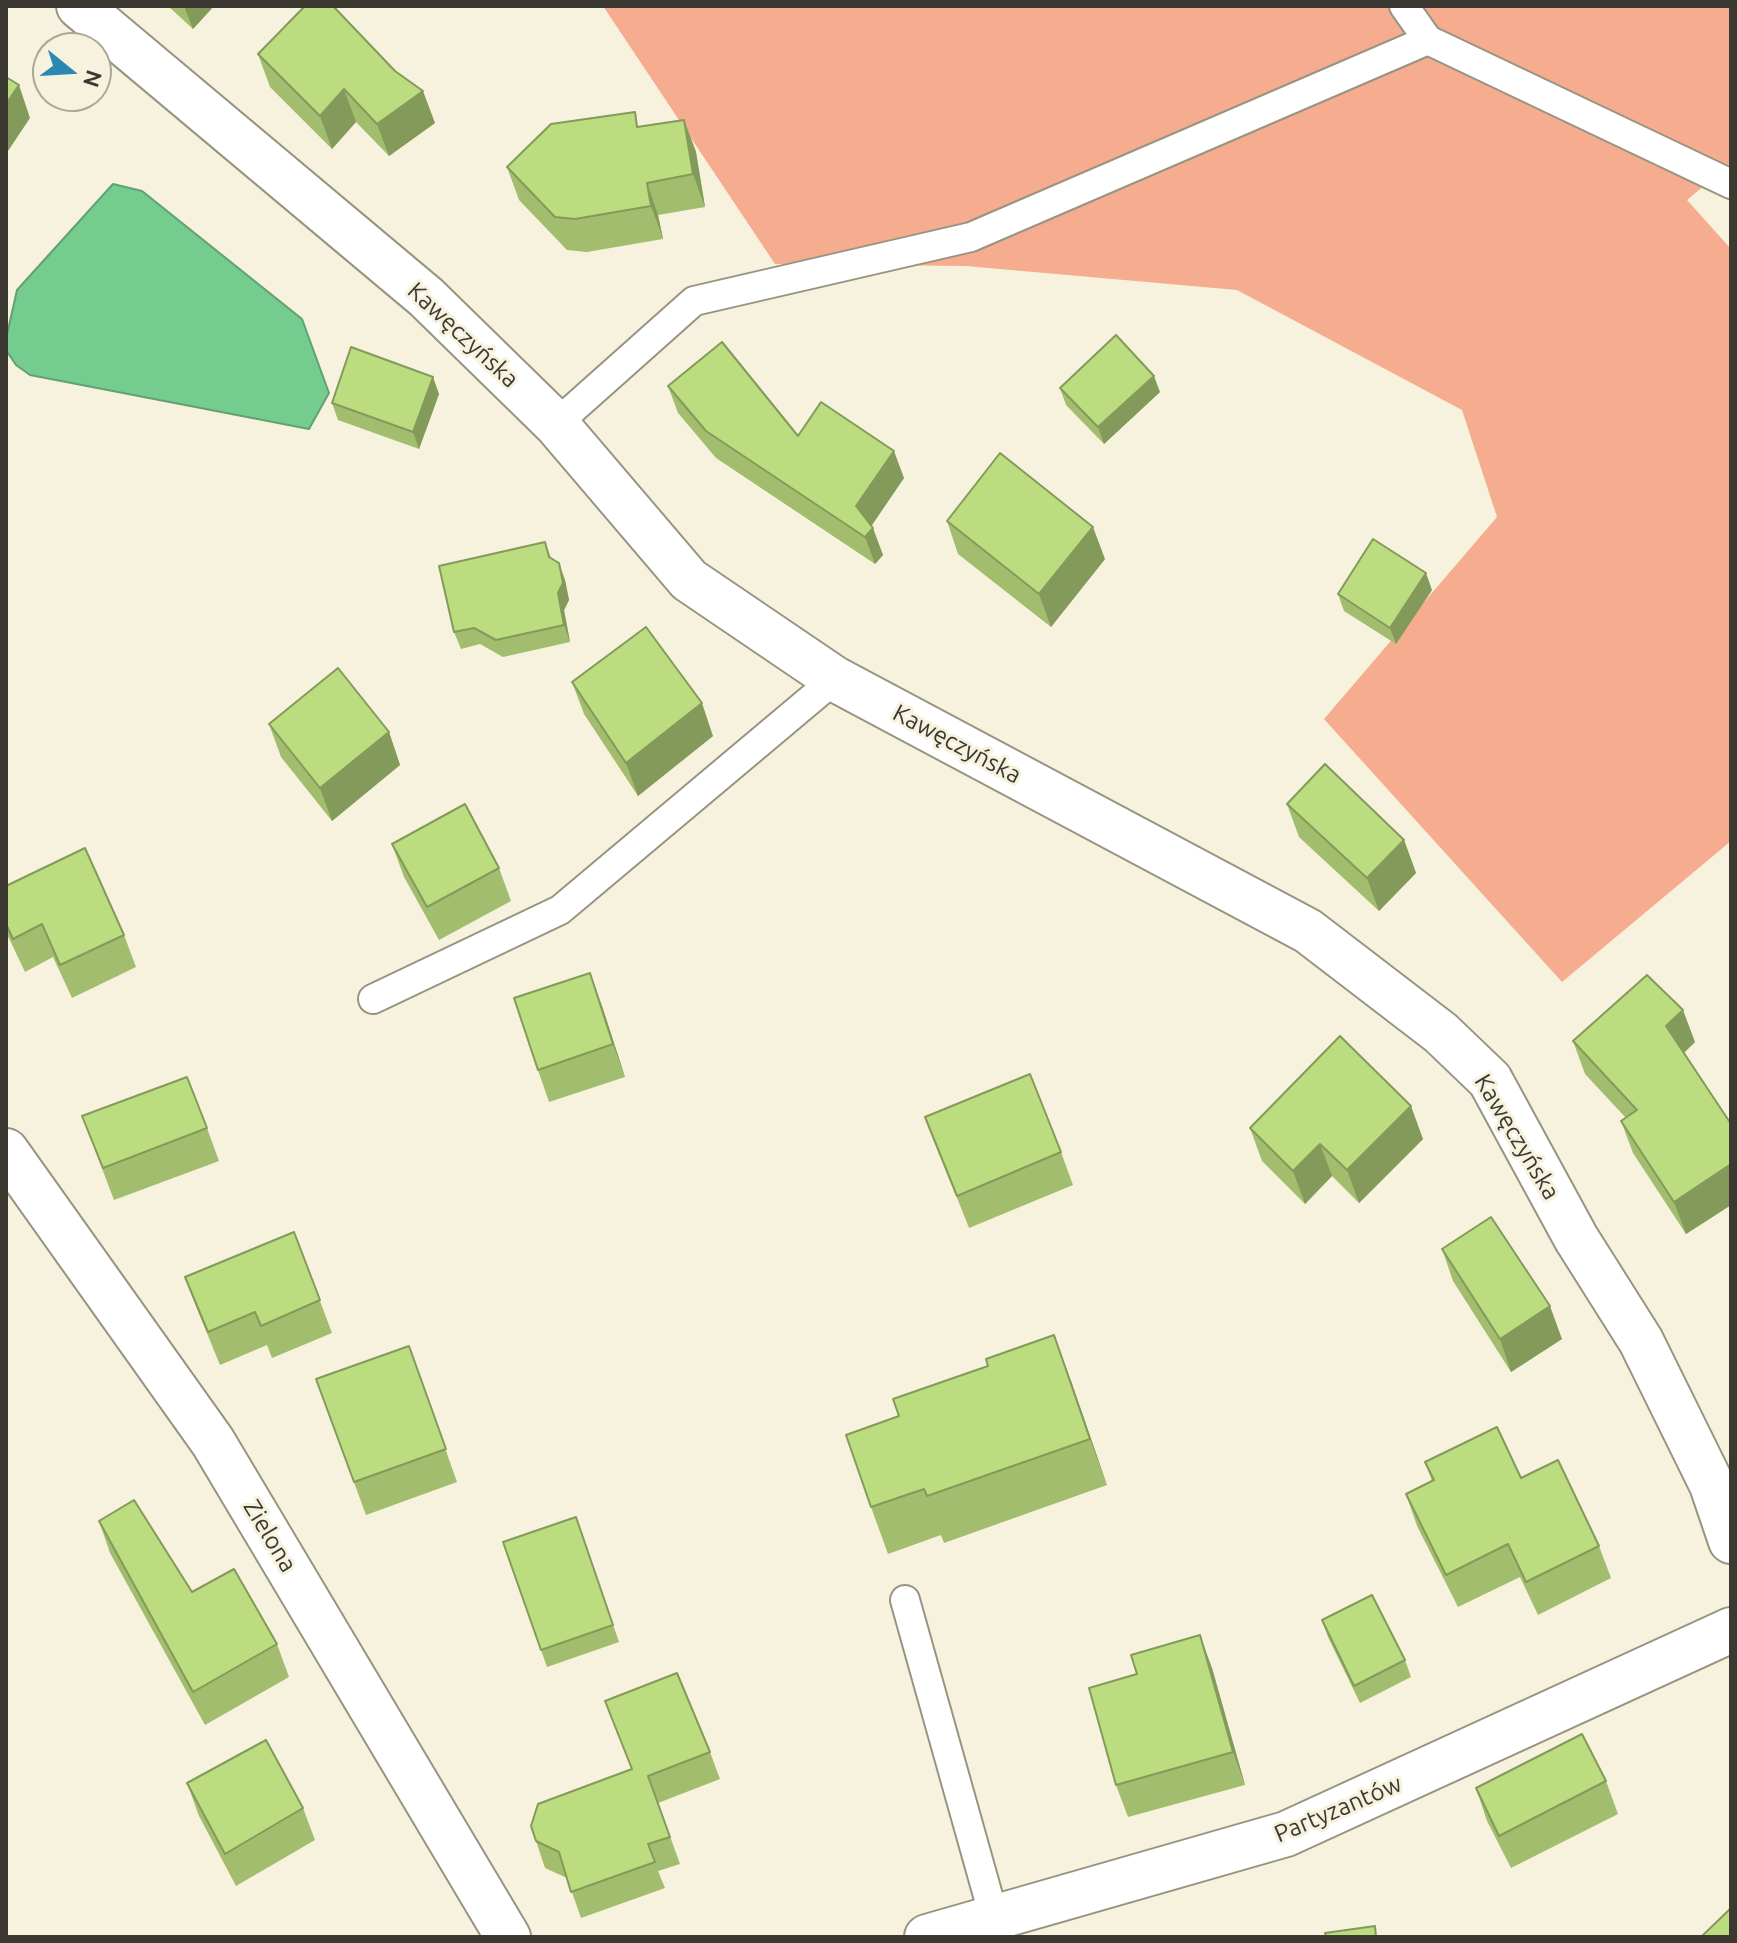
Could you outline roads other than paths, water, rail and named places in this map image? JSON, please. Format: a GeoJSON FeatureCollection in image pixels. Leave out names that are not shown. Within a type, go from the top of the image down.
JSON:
{"type":"FeatureCollection","features":[{"type":"Feature","properties":{"kind":"street","name":"Kawęczyńska"},"geometry":{"type":"LineString","coordinates":[[79,6],[426,297],[556,424],[689,580],[835,679],[1308,931],[1451,1043],[1490,1080],[1576,1238],[1641,1341],[1712,1485],[1731,1541]]}},
{"type":"Feature","properties":{"kind":"street","name":"Zielona"},"geometry":{"type":"LineString","coordinates":[[6,1151],[213,1442],[508,1937]]}},
{"type":"Feature","properties":{"kind":"street","name":"Partyzantów"},"geometry":{"type":"LineString","coordinates":[[927,1937],[1286,1834],[1731,1630]]}},
{"type":"Feature","properties":{"kind":"lane"},"geometry":{"type":"LineString","coordinates":[[1404,6],[1428,40],[1731,184]]}},
{"type":"Feature","properties":{"kind":"lane"},"geometry":{"type":"LineString","coordinates":[[556,424],[694,301],[971,237],[1428,40]]}},
{"type":"Feature","properties":{"kind":"lane"},"geometry":{"type":"LineString","coordinates":[[373,999],[560,910],[835,679]]}},
{"type":"Feature","properties":{"kind":"lane"},"geometry":{"type":"LineString","coordinates":[[905,1600],[994,1917]]}}]}
